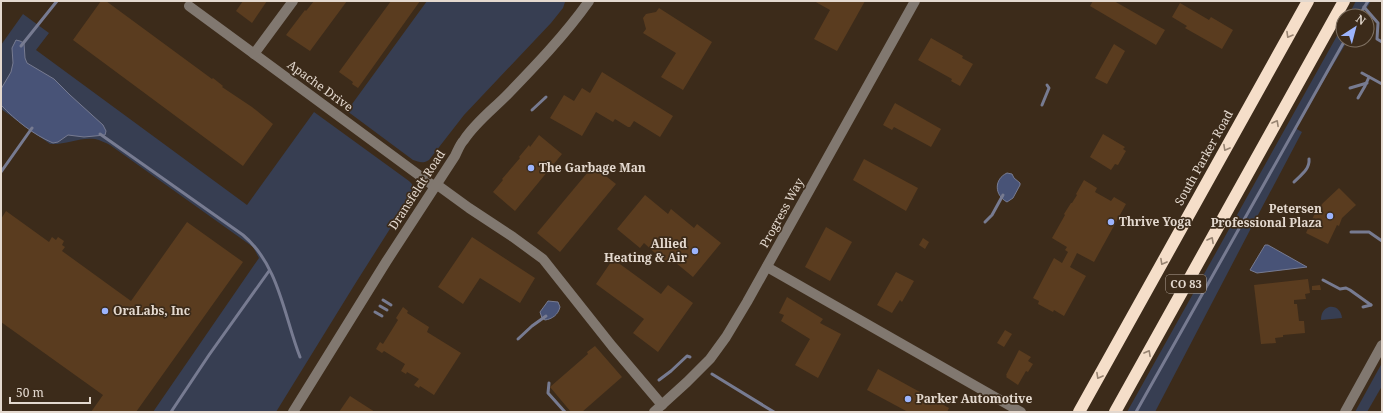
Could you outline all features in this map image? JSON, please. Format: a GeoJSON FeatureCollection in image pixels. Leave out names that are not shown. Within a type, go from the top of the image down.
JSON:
{"type":"FeatureCollection","features":[{"type":"Feature","properties":{"kind":"highway","name":"South Parker Road"},"geometry":{"type":"LineString","coordinates":[[1079,412],[1308,1]]}},
{"type":"Feature","properties":{"kind":"highway","name":"CO 83"},"geometry":{"type":"LineString","coordinates":[[1115,412],[1344,1]]}},
{"type":"Feature","properties":{"kind":"street"},"geometry":{"type":"LineString","coordinates":[[254,54],[293,1]]}},
{"type":"Feature","properties":{"kind":"street","name":"Dransfeldt Road"},"geometry":{"type":"LineString","coordinates":[[293,412],[455,156],[463,140],[566,31],[588,2]]}},
{"type":"Feature","properties":{"kind":"street","name":"Progress Way"},"geometry":{"type":"LineString","coordinates":[[658,409],[696,375],[719,348],[767,267],[913,5]]}},
{"type":"Feature","properties":{"kind":"street","name":"Apache Drive"},"geometry":{"type":"LineString","coordinates":[[189,6],[435,186],[544,259],[612,346],[658,409]]}},
{"type":"Feature","properties":{"kind":"street"},"geometry":{"type":"LineString","coordinates":[[767,267],[1021,412]]}},
{"type":"Feature","properties":{"kind":"street"},"geometry":{"type":"LineString","coordinates":[[1344,412],[1382,345]]}},
{"type":"Feature","properties":{"kind":"shaded area"},"geometry":{"type":"Polygon","coordinates":[[[427,1],[565,2],[563,8],[551,23],[464,115],[429,160],[421,162],[413,160],[347,111],[427,1]]]}},
{"type":"Feature","properties":{"kind":"shaded area"},"geometry":{"type":"Polygon","coordinates":[[[1356,1],[1371,1],[1367,8],[1352,8],[1356,1]]]}},
{"type":"Feature","properties":{"kind":"shaded area"},"geometry":{"type":"Polygon","coordinates":[[[23,14],[49,33],[36,50],[247,205],[314,112],[412,184],[414,194],[410,202],[407,202],[276,412],[153,412],[259,258],[253,247],[110,145],[97,139],[50,144],[1,109],[1,45],[23,14]]]}},
{"type":"Feature","properties":{"kind":"shaded area"},"geometry":{"type":"Polygon","coordinates":[[[1335,39],[1335,48],[1343,48],[1295,128],[1302,132],[1155,412],[1127,412],[1335,39]]]}},
{"type":"Feature","properties":{"kind":"shaded area"},"geometry":{"type":"Polygon","coordinates":[[[1329,307],[1334,307],[1338,310],[1341,313],[1342,318],[1321,320],[1323,312],[1329,307]]]}},
{"type":"Feature","properties":{"kind":"shaded area"},"geometry":{"type":"Polygon","coordinates":[[[1382,363],[1382,386],[1367,412],[1355,412],[1382,363]]]}},
{"type":"Feature","properties":{"kind":"water"},"geometry":{"type":"Polygon","coordinates":[[[16,40],[24,43],[25,58],[27,63],[54,79],[103,125],[106,131],[105,135],[84,137],[68,135],[58,142],[53,143],[25,127],[1,105],[1,89],[11,72],[13,63],[12,48],[16,40]]]}},
{"type":"Feature","properties":{"kind":"water"},"geometry":{"type":"Polygon","coordinates":[[[1007,173],[1012,174],[1020,185],[1013,198],[1007,202],[1000,195],[997,187],[1000,179],[1007,173]]]}},
{"type":"Feature","properties":{"kind":"water"},"geometry":{"type":"Polygon","coordinates":[[[1265,245],[1268,245],[1307,267],[1257,273],[1250,270],[1265,245]]]}},
{"type":"Feature","properties":{"kind":"water"},"geometry":{"type":"Polygon","coordinates":[[[548,301],[558,302],[560,307],[554,316],[545,320],[542,318],[540,312],[548,301]]]}},
{"type":"Feature","properties":{"kind":"building"},"geometry":{"type":"Polygon","coordinates":[[[101,1],[106,1],[212,79],[213,78],[223,86],[222,87],[252,107],[273,124],[243,166],[73,40],[101,1]]]}},
{"type":"Feature","properties":{"kind":"building"},"geometry":{"type":"Polygon","coordinates":[[[243,1],[267,1],[252,23],[236,11],[243,1]]]}},
{"type":"Feature","properties":{"kind":"building"},"geometry":{"type":"Polygon","coordinates":[[[314,1],[347,1],[310,51],[286,35],[305,10],[306,11],[314,1]]]}},
{"type":"Feature","properties":{"kind":"building"},"geometry":{"type":"Polygon","coordinates":[[[391,1],[420,1],[358,88],[352,84],[353,82],[339,72],[391,1]]]}},
{"type":"Feature","properties":{"kind":"building"},"geometry":{"type":"Polygon","coordinates":[[[814,1],[865,1],[837,51],[814,39],[830,10],[814,1]]]}},
{"type":"Feature","properties":{"kind":"building"},"geometry":{"type":"Polygon","coordinates":[[[1093,1],[1114,1],[1165,30],[1156,45],[1090,6],[1093,1]]]}},
{"type":"Feature","properties":{"kind":"building"},"geometry":{"type":"Polygon","coordinates":[[[1180,3],[1209,20],[1211,17],[1233,30],[1222,49],[1185,28],[1187,26],[1172,17],[1180,3]]]}},
{"type":"Feature","properties":{"kind":"building"},"geometry":{"type":"Polygon","coordinates":[[[659,8],[712,42],[683,90],[661,77],[676,53],[643,33],[646,29],[643,18],[646,14],[656,12],[659,8]]]}},
{"type":"Feature","properties":{"kind":"building"},"geometry":{"type":"Polygon","coordinates":[[[931,38],[963,56],[962,58],[973,64],[960,86],[951,81],[952,79],[918,60],[931,38]]]}},
{"type":"Feature","properties":{"kind":"building"},"geometry":{"type":"Polygon","coordinates":[[[1114,44],[1125,51],[1107,84],[1095,78],[1114,44]]]}},
{"type":"Feature","properties":{"kind":"building"},"geometry":{"type":"Polygon","coordinates":[[[602,72],[673,116],[660,137],[634,121],[630,127],[628,127],[615,119],[613,122],[596,112],[582,136],[550,118],[564,95],[574,101],[582,88],[590,93],[602,72]]]}},
{"type":"Feature","properties":{"kind":"building"},"geometry":{"type":"Polygon","coordinates":[[[895,103],[941,129],[931,147],[894,127],[892,130],[883,125],[895,103]]]}},
{"type":"Feature","properties":{"kind":"building"},"geometry":{"type":"Polygon","coordinates":[[[1103,134],[1125,147],[1123,149],[1126,151],[1118,165],[1115,164],[1111,170],[1090,157],[1103,134]]]}},
{"type":"Feature","properties":{"kind":"building","name":"The Garbage Man"},"geometry":{"type":"Polygon","coordinates":[[[539,135],[562,154],[515,211],[493,192],[520,158],[519,157],[529,145],[530,147],[539,135]]]}},
{"type":"Feature","properties":{"kind":"building"},"geometry":{"type":"Polygon","coordinates":[[[864,159],[918,188],[906,211],[853,180],[864,159]]]}},
{"type":"Feature","properties":{"kind":"building"},"geometry":{"type":"Polygon","coordinates":[[[593,166],[616,184],[560,252],[537,233],[593,166]]]}},
{"type":"Feature","properties":{"kind":"building"},"geometry":{"type":"Polygon","coordinates":[[[1084,180],[1097,188],[1095,192],[1111,201],[1114,197],[1126,204],[1094,262],[1077,253],[1070,267],[1086,276],[1064,316],[1054,310],[1053,312],[1038,304],[1039,301],[1033,298],[1054,258],[1062,263],[1068,252],[1065,250],[1067,247],[1052,238],[1084,180]]]}},
{"type":"Feature","properties":{"kind":"building","name":"Petersen Professional Plaza"},"geometry":{"type":"Polygon","coordinates":[[[1339,188],[1356,205],[1342,218],[1328,244],[1306,233],[1315,213],[1339,188]]]}},
{"type":"Feature","properties":{"kind":"building"},"geometry":{"type":"Polygon","coordinates":[[[645,195],[668,214],[671,209],[694,228],[697,224],[721,243],[693,277],[670,258],[666,263],[644,243],[640,248],[617,229],[645,195]]]}},
{"type":"Feature","properties":{"kind":"building","name":"OraLabs, Inc"},"geometry":{"type":"Polygon","coordinates":[[[6,211],[49,242],[52,237],[56,240],[58,237],[64,241],[62,245],[65,247],[62,251],[131,301],[187,222],[243,262],[136,412],[91,412],[103,395],[1,322],[1,219],[6,211]]]}},
{"type":"Feature","properties":{"kind":"building"},"geometry":{"type":"Polygon","coordinates":[[[826,227],[852,242],[830,281],[805,267],[826,227]]]}},
{"type":"Feature","properties":{"kind":"building"},"geometry":{"type":"Polygon","coordinates":[[[472,237],[535,278],[520,303],[480,278],[463,304],[438,287],[472,237]]]}},
{"type":"Feature","properties":{"kind":"building"},"geometry":{"type":"Polygon","coordinates":[[[923,238],[929,242],[925,249],[919,245],[923,238]]]}},
{"type":"Feature","properties":{"kind":"building"},"geometry":{"type":"Polygon","coordinates":[[[613,259],[661,294],[668,285],[693,303],[658,352],[633,333],[644,319],[596,284],[613,259]]]}},
{"type":"Feature","properties":{"kind":"building"},"geometry":{"type":"Polygon","coordinates":[[[896,272],[914,281],[902,302],[900,300],[892,313],[877,305],[896,272]]]}},
{"type":"Feature","properties":{"kind":"building"},"geometry":{"type":"Polygon","coordinates":[[[1308,279],[1310,293],[1305,294],[1306,299],[1294,300],[1294,304],[1297,304],[1299,321],[1304,321],[1305,333],[1283,335],[1283,337],[1275,338],[1276,343],[1261,344],[1254,285],[1308,279]]]}},
{"type":"Feature","properties":{"kind":"building"},"geometry":{"type":"Polygon","coordinates":[[[1320,285],[1321,290],[1312,290],[1312,286],[1320,285]]]}},
{"type":"Feature","properties":{"kind":"building"},"geometry":{"type":"Polygon","coordinates":[[[787,297],[823,319],[820,323],[841,334],[818,378],[795,365],[810,339],[781,321],[784,315],[779,313],[787,297]]]}},
{"type":"Feature","properties":{"kind":"building"},"geometry":{"type":"Polygon","coordinates":[[[403,307],[408,311],[407,313],[429,327],[427,332],[461,353],[434,395],[420,386],[419,388],[414,385],[419,379],[407,372],[406,374],[401,371],[405,364],[384,351],[382,353],[376,349],[380,342],[383,344],[398,320],[396,318],[403,307]]]}},
{"type":"Feature","properties":{"kind":"building"},"geometry":{"type":"Polygon","coordinates":[[[1005,330],[1012,334],[1004,347],[997,343],[1005,330]]]}},
{"type":"Feature","properties":{"kind":"building"},"geometry":{"type":"Polygon","coordinates":[[[595,346],[622,377],[582,412],[571,412],[550,387],[595,346]]]}},
{"type":"Feature","properties":{"kind":"building"},"geometry":{"type":"Polygon","coordinates":[[[1019,350],[1031,357],[1028,361],[1033,364],[1028,372],[1026,371],[1018,385],[1006,377],[1006,375],[1019,350]]]}},
{"type":"Feature","properties":{"kind":"building","name":"Parker Automotive"},"geometry":{"type":"Polygon","coordinates":[[[878,369],[949,408],[947,412],[908,412],[867,390],[878,369]]]}},
{"type":"Feature","properties":{"kind":"building"},"geometry":{"type":"Polygon","coordinates":[[[350,396],[375,412],[339,412],[350,396]]]}},
{"type":"Feature","properties":{"kind":"waterway"},"geometry":{"type":"LineString","coordinates":[[21,46],[57,1]]}},
{"type":"Feature","properties":{"kind":"waterway"},"geometry":{"type":"LineString","coordinates":[[1364,8],[1368,1]]}},
{"type":"Feature","properties":{"kind":"waterway"},"geometry":{"type":"LineString","coordinates":[[1364,7],[1378,23],[1377,39],[1382,42]]}},
{"type":"Feature","properties":{"kind":"waterway"},"geometry":{"type":"LineString","coordinates":[[1136,412],[1341,48]]}},
{"type":"Feature","properties":{"kind":"waterway"},"geometry":{"type":"LineString","coordinates":[[1362,73],[1382,84]]}},
{"type":"Feature","properties":{"kind":"waterway"},"geometry":{"type":"LineString","coordinates":[[1358,98],[1369,77]]}},
{"type":"Feature","properties":{"kind":"waterway"},"geometry":{"type":"LineString","coordinates":[[1350,88],[1367,83]]}},
{"type":"Feature","properties":{"kind":"waterway"},"geometry":{"type":"LineString","coordinates":[[1042,105],[1049,88],[1047,85]]}},
{"type":"Feature","properties":{"kind":"waterway"},"geometry":{"type":"LineString","coordinates":[[532,110],[546,97]]}},
{"type":"Feature","properties":{"kind":"waterway"},"geometry":{"type":"LineString","coordinates":[[1,172],[32,128]]}},
{"type":"Feature","properties":{"kind":"waterway"},"geometry":{"type":"LineString","coordinates":[[100,134],[243,235],[255,247],[273,276],[300,357]]}},
{"type":"Feature","properties":{"kind":"waterway"},"geometry":{"type":"LineString","coordinates":[[1294,182],[1307,169],[1309,159]]}},
{"type":"Feature","properties":{"kind":"waterway"},"geometry":{"type":"LineString","coordinates":[[985,222],[992,215],[1003,195]]}},
{"type":"Feature","properties":{"kind":"waterway"},"geometry":{"type":"LineString","coordinates":[[1351,232],[1369,232],[1382,241]]}},
{"type":"Feature","properties":{"kind":"waterway"},"geometry":{"type":"LineString","coordinates":[[171,412],[209,355],[269,271]]}},
{"type":"Feature","properties":{"kind":"waterway"},"geometry":{"type":"LineString","coordinates":[[1323,280],[1340,289],[1346,288],[1350,290],[1371,305]]}},
{"type":"Feature","properties":{"kind":"waterway"},"geometry":{"type":"LineString","coordinates":[[383,300],[391,305]]}},
{"type":"Feature","properties":{"kind":"waterway"},"geometry":{"type":"LineString","coordinates":[[1363,307],[1371,305]]}},
{"type":"Feature","properties":{"kind":"waterway"},"geometry":{"type":"LineString","coordinates":[[380,306],[387,310]]}},
{"type":"Feature","properties":{"kind":"waterway"},"geometry":{"type":"LineString","coordinates":[[375,312],[382,316]]}},
{"type":"Feature","properties":{"kind":"waterway"},"geometry":{"type":"LineString","coordinates":[[518,339],[546,316]]}},
{"type":"Feature","properties":{"kind":"waterway"},"geometry":{"type":"LineString","coordinates":[[659,380],[687,356],[690,357]]}},
{"type":"Feature","properties":{"kind":"waterway"},"geometry":{"type":"LineString","coordinates":[[712,374],[774,412]]}},
{"type":"Feature","properties":{"kind":"waterway"},"geometry":{"type":"LineString","coordinates":[[549,383],[548,393],[565,412]]}},
{"type":"Feature","properties":{"kind":"place","name":"The Garbage Man"},"geometry":{"type":"Point","coordinates":[531,168]}},
{"type":"Feature","properties":{"kind":"place","name":"Petersen Professional Plaza"},"geometry":{"type":"Point","coordinates":[1330,216]}},
{"type":"Feature","properties":{"kind":"place","name":"Thrive Yoga"},"geometry":{"type":"Point","coordinates":[1111,222]}},
{"type":"Feature","properties":{"kind":"place","name":"Allied Heating & Air"},"geometry":{"type":"Point","coordinates":[695,251]}},
{"type":"Feature","properties":{"kind":"place","name":"OraLabs, Inc"},"geometry":{"type":"Point","coordinates":[105,311]}},
{"type":"Feature","properties":{"kind":"place","name":"Parker Automotive"},"geometry":{"type":"Point","coordinates":[908,399]}}]}
